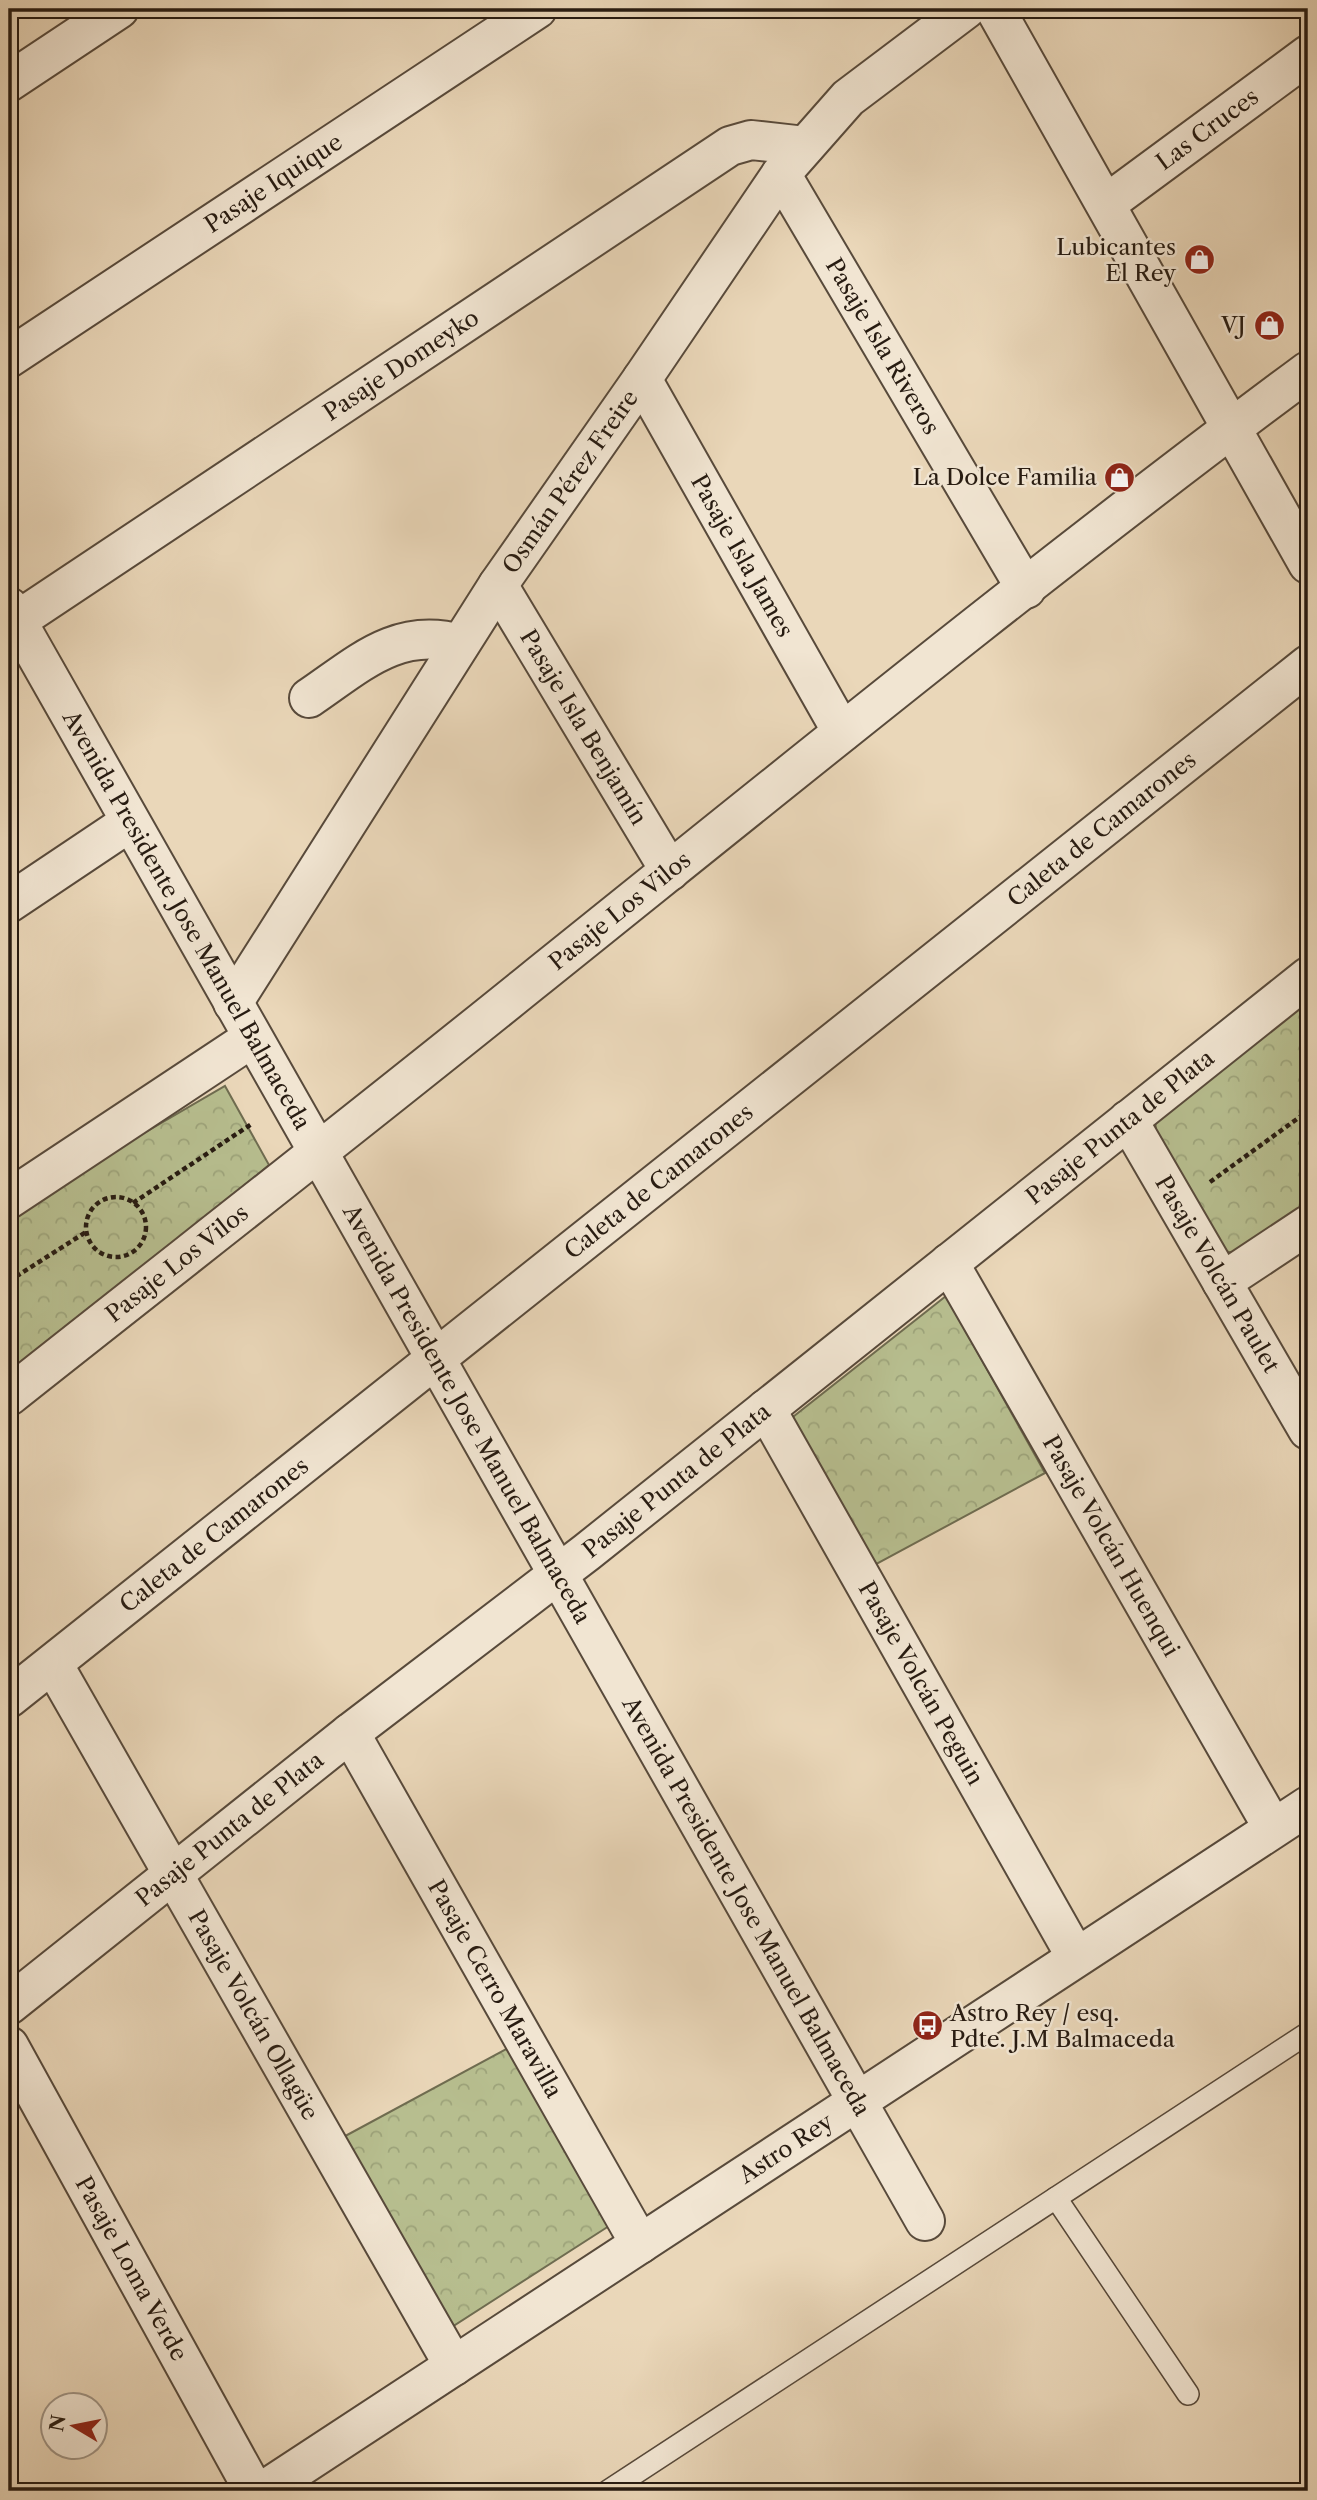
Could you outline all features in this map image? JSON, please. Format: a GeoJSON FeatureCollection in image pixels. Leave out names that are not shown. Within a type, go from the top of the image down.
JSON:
{"type":"FeatureCollection","features":[{"type":"Feature","properties":{"kind":"street"},"geometry":{"type":"LineString","coordinates":[[9,82],[119,9]]}},
{"type":"Feature","properties":{"kind":"street","name":"Pasaje Iquique"},"geometry":{"type":"LineString","coordinates":[[9,358],[537,9]]}},
{"type":"Feature","properties":{"kind":"street","name":"Osmán Pérez Freire"},"geometry":{"type":"LineString","coordinates":[[233,1003],[498,584],[793,160],[848,98],[966,9]]}},
{"type":"Feature","properties":{"kind":"street"},"geometry":{"type":"LineString","coordinates":[[995,9],[1308,564]]}},
{"type":"Feature","properties":{"kind":"street","name":"Las Cruces"},"geometry":{"type":"LineString","coordinates":[[1106,204],[1308,55]]}},
{"type":"Feature","properties":{"kind":"street","name":"Pasaje Domeyko"},"geometry":{"type":"LineString","coordinates":[[11,618],[730,146],[751,140],[793,160]]}},
{"type":"Feature","properties":{"kind":"street","name":"Pasaje Isla Riveros"},"geometry":{"type":"LineString","coordinates":[[793,160],[1026,589]]}},
{"type":"Feature","properties":{"kind":"street","name":"Pasaje Los Vilos"},"geometry":{"type":"LineString","coordinates":[[9,1396],[318,1153],[842,732],[1232,427],[1308,371]]}},
{"type":"Feature","properties":{"kind":"street","name":"Pasaje Isla James"},"geometry":{"type":"LineString","coordinates":[[642,379],[842,732]]}},
{"type":"Feature","properties":{"kind":"street","name":"Pasaje Isla Benjamín"},"geometry":{"type":"LineString","coordinates":[[498,584],[670,871]]}},
{"type":"Feature","properties":{"kind":"street","name":"Avenida Presidente Jose Manuel Balmaceda"},"geometry":{"type":"LineString","coordinates":[[11,618],[130,822],[925,2221]]}},
{"type":"Feature","properties":{"kind":"street"},"geometry":{"type":"LineString","coordinates":[[309,698],[382,650],[404,641],[428,638],[460,644]]}},
{"type":"Feature","properties":{"kind":"street","name":"Caleta de Camarones"},"geometry":{"type":"LineString","coordinates":[[9,1698],[1308,664]]}},
{"type":"Feature","properties":{"kind":"street"},"geometry":{"type":"LineString","coordinates":[[9,903],[130,822]]}},
{"type":"Feature","properties":{"kind":"street","name":"Pasaje Punta de Plata"},"geometry":{"type":"LineString","coordinates":[[9,2005],[350,1733],[558,1575],[1308,977]]}},
{"type":"Feature","properties":{"kind":"street"},"geometry":{"type":"LineString","coordinates":[[9,1199],[252,1038]]}},
{"type":"Feature","properties":{"kind":"street","name":"Pasaje Volcán Paulet"},"geometry":{"type":"LineString","coordinates":[[1128,1120],[1308,1430]]}},
{"type":"Feature","properties":{"kind":"street"},"geometry":{"type":"LineString","coordinates":[[1222,1282],[1308,1225]]}},
{"type":"Feature","properties":{"kind":"street","name":"Pasaje Volcán Huenqui"},"geometry":{"type":"LineString","coordinates":[[949,1263],[1273,1828]]}},
{"type":"Feature","properties":{"kind":"street","name":"Pasaje Volcán Peguin"},"geometry":{"type":"LineString","coordinates":[[766,1409],[1076,1957]]}},
{"type":"Feature","properties":{"kind":"street","name":"Pasaje Volcán Ollagüe"},"geometry":{"type":"LineString","coordinates":[[52,1664],[454,2366]]}},
{"type":"Feature","properties":{"kind":"street","name":"Pasaje Cerro Maravilla"},"geometry":{"type":"LineString","coordinates":[[350,1733],[640,2244]]}},
{"type":"Feature","properties":{"kind":"street","name":"Astro Rey"},"geometry":{"type":"LineString","coordinates":[[263,2491],[1308,1806]]}},
{"type":"Feature","properties":{"kind":"street","name":"Pasaje Loma Verde"},"geometry":{"type":"LineString","coordinates":[[9,2046],[254,2491]]}},
{"type":"Feature","properties":{"kind":"lane"},"geometry":{"type":"LineString","coordinates":[[608,2491],[1308,2034]]}},
{"type":"Feature","properties":{"kind":"lane"},"geometry":{"type":"LineString","coordinates":[[1056,2199],[1188,2393]]}},
{"type":"Feature","properties":{"kind":"path"},"geometry":{"type":"LineString","coordinates":[[1178,1205],[1308,1111]]}},
{"type":"Feature","properties":{"kind":"path"},"geometry":{"type":"LineString","coordinates":[[133,1203],[253,1123]]}},
{"type":"Feature","properties":{"kind":"path"},"geometry":{"type":"LineString","coordinates":[[125,1198],[133,1203],[141,1210],[145,1219],[144,1238],[131,1252],[123,1256],[105,1254],[96,1249],[86,1232],[89,1212],[104,1199],[125,1198]]}},
{"type":"Feature","properties":{"kind":"path"},"geometry":{"type":"LineString","coordinates":[[9,1280],[86,1232]]}},
{"type":"Feature","properties":{"kind":"green space"},"geometry":{"type":"Polygon","coordinates":[[[1308,985],[1308,1209],[1240,1254],[1224,1251],[1156,1130],[1154,1109],[1308,985]]]}},
{"type":"Feature","properties":{"kind":"green space"},"geometry":{"type":"Polygon","coordinates":[[[225,1086],[269,1165],[9,1378],[9,1216],[77,1172],[225,1086]]]}},
{"type":"Feature","properties":{"kind":"green space"},"geometry":{"type":"Polygon","coordinates":[[[946,1296],[1045,1473],[869,1568],[784,1424],[946,1296]]]}},
{"type":"Feature","properties":{"kind":"green space"},"geometry":{"type":"Polygon","coordinates":[[[508,2048],[609,2226],[444,2332],[336,2141],[508,2048]]]}},
{"type":"Feature","properties":{"kind":"place","name":"Lubicantes El Rey"},"geometry":{"type":"Point","coordinates":[1199,260]}},
{"type":"Feature","properties":{"kind":"place","name":"VJ"},"geometry":{"type":"Point","coordinates":[1269,325]}},
{"type":"Feature","properties":{"kind":"place","name":"La Dolce Familia"},"geometry":{"type":"Point","coordinates":[1120,477]}},
{"type":"Feature","properties":{"kind":"place","name":"Astro Rey / esq. Pdte. J.M Balmaceda"},"geometry":{"type":"Point","coordinates":[927,2026]}}]}
